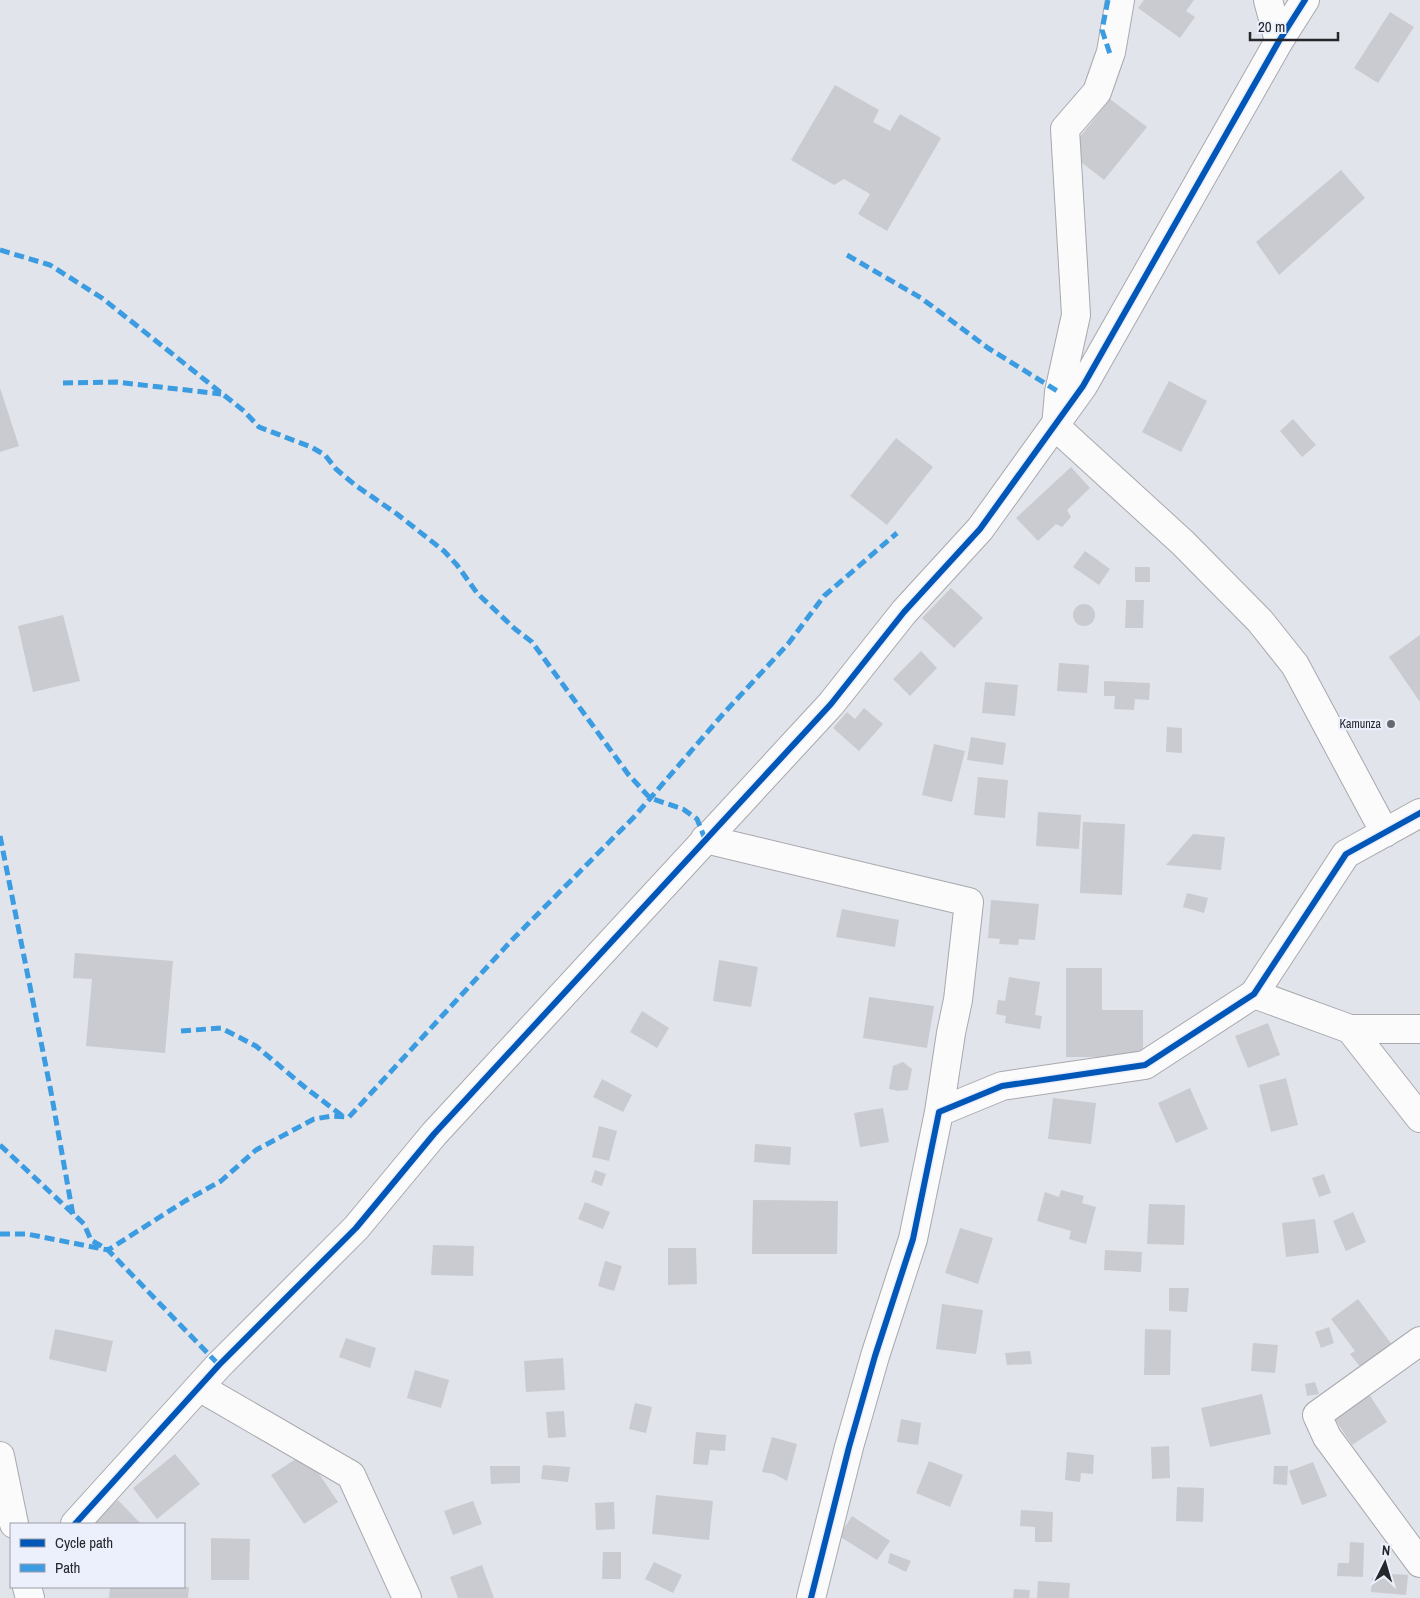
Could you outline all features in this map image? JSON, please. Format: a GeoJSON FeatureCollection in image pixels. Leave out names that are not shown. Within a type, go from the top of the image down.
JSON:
{"type":"FeatureCollection","features":[{"type":"Feature","properties":{"kind":"street"},"geometry":{"type":"LineString","coordinates":[[1056,427],[1059,392],[1076,315],[1065,130],[1098,92],[1111,52],[1120,0]]}},
{"type":"Feature","properties":{"kind":"street"},"geometry":{"type":"LineString","coordinates":[[1268,0],[1279,41]]}},
{"type":"Feature","properties":{"kind":"street"},"geometry":{"type":"LineString","coordinates":[[76,1523],[219,1365],[356,1228],[434,1134],[830,704],[904,612],[980,529],[1056,427],[1083,386],[1279,41],[1305,0]]}},
{"type":"Feature","properties":{"kind":"street"},"geometry":{"type":"LineString","coordinates":[[1056,427],[1183,543],[1260,621],[1295,665],[1385,833]]}},
{"type":"Feature","properties":{"kind":"street"},"geometry":{"type":"LineString","coordinates":[[939,1112],[1002,1086],[1144,1064],[1254,994],[1346,854],[1420,814]]}},
{"type":"Feature","properties":{"kind":"street"},"geometry":{"type":"LineString","coordinates":[[705,840],[969,902],[958,1000],[939,1112],[913,1239],[851,1438],[810,1598]]}},
{"type":"Feature","properties":{"kind":"street"},"geometry":{"type":"LineString","coordinates":[[1254,994],[1350,1029],[1420,1029]]}},
{"type":"Feature","properties":{"kind":"street"},"geometry":{"type":"LineString","coordinates":[[1350,1029],[1420,1118]]}},
{"type":"Feature","properties":{"kind":"street"},"geometry":{"type":"LineString","coordinates":[[1420,1341],[1317,1415],[1327,1437],[1420,1563]]}},
{"type":"Feature","properties":{"kind":"street"},"geometry":{"type":"LineString","coordinates":[[199,1387],[351,1475],[407,1598]]}},
{"type":"Feature","properties":{"kind":"street"},"geometry":{"type":"LineString","coordinates":[[0,1456],[14,1523]]}},
{"type":"Feature","properties":{"kind":"building"},"geometry":{"type":"Polygon","coordinates":[[[1144,0],[1194,0],[1186,11],[1195,17],[1180,38],[1138,8],[1144,0]]]}},
{"type":"Feature","properties":{"kind":"building"},"geometry":{"type":"Polygon","coordinates":[[[1390,12],[1414,27],[1378,83],[1354,68],[1390,12]]]}},
{"type":"Feature","properties":{"kind":"building"},"geometry":{"type":"Polygon","coordinates":[[[835,85],[879,110],[873,122],[890,131],[900,114],[941,138],[887,231],[858,214],[870,194],[844,179],[834,185],[791,160],[835,85]]]}},
{"type":"Feature","properties":{"kind":"building"},"geometry":{"type":"Polygon","coordinates":[[[1110,99],[1147,127],[1104,180],[1068,152],[1110,99]]]}},
{"type":"Feature","properties":{"kind":"building"},"geometry":{"type":"Polygon","coordinates":[[[1341,170],[1365,198],[1279,275],[1256,242],[1341,170]]]}},
{"type":"Feature","properties":{"kind":"building"},"geometry":{"type":"Polygon","coordinates":[[[1169,381],[1207,401],[1181,452],[1142,432],[1169,381]]]}},
{"type":"Feature","properties":{"kind":"building"},"geometry":{"type":"Polygon","coordinates":[[[0,388],[19,446],[0,452],[0,388]]]}},
{"type":"Feature","properties":{"kind":"building"},"geometry":{"type":"Polygon","coordinates":[[[1293,419],[1316,445],[1302,457],[1280,431],[1293,419]]]}},
{"type":"Feature","properties":{"kind":"building"},"geometry":{"type":"Polygon","coordinates":[[[896,438],[933,467],[887,525],[850,496],[896,438]]]}},
{"type":"Feature","properties":{"kind":"building"},"geometry":{"type":"Polygon","coordinates":[[[1071,467],[1090,488],[1067,510],[1071,517],[1062,527],[1056,524],[1038,541],[1016,518],[1071,467]]]}},
{"type":"Feature","properties":{"kind":"building"},"geometry":{"type":"Polygon","coordinates":[[[1085,551],[1110,569],[1099,585],[1073,567],[1085,551]]]}},
{"type":"Feature","properties":{"kind":"building"},"geometry":{"type":"Polygon","coordinates":[[[1135,567],[1150,567],[1150,582],[1135,582],[1135,567]]]}},
{"type":"Feature","properties":{"kind":"building"},"geometry":{"type":"Polygon","coordinates":[[[951,588],[983,618],[954,648],[922,618],[951,588]]]}},
{"type":"Feature","properties":{"kind":"building"},"geometry":{"type":"Polygon","coordinates":[[[1126,600],[1144,600],[1143,628],[1125,628],[1126,600]]]}},
{"type":"Feature","properties":{"kind":"building"},"geometry":{"type":"Polygon","coordinates":[[[1084,604],[1092,607],[1095,615],[1092,623],[1084,626],[1076,623],[1073,615],[1076,607],[1084,604]]]}},
{"type":"Feature","properties":{"kind":"building"},"geometry":{"type":"Polygon","coordinates":[[[63,615],[80,681],[33,692],[18,626],[63,615]]]}},
{"type":"Feature","properties":{"kind":"building"},"geometry":{"type":"Polygon","coordinates":[[[1420,635],[1420,702],[1389,657],[1420,635]]]}},
{"type":"Feature","properties":{"kind":"building"},"geometry":{"type":"Polygon","coordinates":[[[921,651],[937,668],[910,696],[893,679],[921,651]]]}},
{"type":"Feature","properties":{"kind":"building"},"geometry":{"type":"Polygon","coordinates":[[[1059,663],[1089,665],[1087,693],[1057,691],[1059,663]]]}},
{"type":"Feature","properties":{"kind":"building"},"geometry":{"type":"Polygon","coordinates":[[[1104,681],[1150,683],[1149,700],[1135,699],[1134,710],[1114,709],[1115,696],[1104,696],[1104,681]]]}},
{"type":"Feature","properties":{"kind":"building"},"geometry":{"type":"Polygon","coordinates":[[[985,682],[1018,685],[1015,716],[982,713],[985,682]]]}},
{"type":"Feature","properties":{"kind":"building"},"geometry":{"type":"Polygon","coordinates":[[[864,708],[883,724],[859,751],[833,728],[847,712],[855,719],[864,708]]]}},
{"type":"Feature","properties":{"kind":"building"},"geometry":{"type":"Polygon","coordinates":[[[1167,727],[1182,728],[1182,753],[1166,752],[1167,727]]]}},
{"type":"Feature","properties":{"kind":"building"},"geometry":{"type":"Polygon","coordinates":[[[971,737],[1006,743],[1003,765],[967,760],[971,737]]]}},
{"type":"Feature","properties":{"kind":"building"},"geometry":{"type":"Polygon","coordinates":[[[934,744],[965,751],[952,802],[922,795],[934,744]]]}},
{"type":"Feature","properties":{"kind":"building"},"geometry":{"type":"Polygon","coordinates":[[[978,777],[1008,780],[1005,818],[974,815],[978,777]]]}},
{"type":"Feature","properties":{"kind":"building"},"geometry":{"type":"Polygon","coordinates":[[[1038,812],[1081,815],[1079,849],[1036,846],[1038,812]]]}},
{"type":"Feature","properties":{"kind":"building"},"geometry":{"type":"Polygon","coordinates":[[[1083,822],[1125,824],[1122,895],[1080,893],[1083,822]]]}},
{"type":"Feature","properties":{"kind":"building"},"geometry":{"type":"Polygon","coordinates":[[[1193,834],[1225,837],[1221,870],[1166,865],[1193,834]]]}},
{"type":"Feature","properties":{"kind":"building"},"geometry":{"type":"Polygon","coordinates":[[[1187,893],[1208,898],[1204,913],[1183,907],[1187,893]]]}},
{"type":"Feature","properties":{"kind":"building"},"geometry":{"type":"Polygon","coordinates":[[[991,900],[1039,904],[1035,940],[1019,939],[1018,945],[999,944],[1000,939],[988,938],[991,900]]]}},
{"type":"Feature","properties":{"kind":"building"},"geometry":{"type":"Polygon","coordinates":[[[842,909],[899,920],[895,947],[836,937],[842,909]]]}},
{"type":"Feature","properties":{"kind":"building"},"geometry":{"type":"Polygon","coordinates":[[[75,953],[173,961],[165,1053],[86,1046],[92,979],[73,978],[75,953]]]}},
{"type":"Feature","properties":{"kind":"building"},"geometry":{"type":"Polygon","coordinates":[[[719,960],[758,967],[751,1007],[713,1001],[719,960]]]}},
{"type":"Feature","properties":{"kind":"building"},"geometry":{"type":"Polygon","coordinates":[[[1066,968],[1102,968],[1102,1010],[1143,1010],[1143,1057],[1066,1057],[1066,968]]]}},
{"type":"Feature","properties":{"kind":"building"},"geometry":{"type":"Polygon","coordinates":[[[1009,977],[1040,982],[1035,1015],[1042,1016],[1040,1029],[1005,1023],[1006,1016],[996,1014],[998,1000],[1005,1001],[1009,977]]]}},
{"type":"Feature","properties":{"kind":"building"},"geometry":{"type":"Polygon","coordinates":[[[869,997],[934,1006],[927,1048],[863,1038],[869,997]]]}},
{"type":"Feature","properties":{"kind":"building"},"geometry":{"type":"Polygon","coordinates":[[[642,1011],[669,1028],[657,1048],[630,1032],[642,1011]]]}},
{"type":"Feature","properties":{"kind":"building"},"geometry":{"type":"Polygon","coordinates":[[[1268,1023],[1280,1055],[1248,1068],[1235,1036],[1268,1023]]]}},
{"type":"Feature","properties":{"kind":"building"},"geometry":{"type":"Polygon","coordinates":[[[903,1062],[912,1069],[908,1090],[898,1091],[889,1089],[893,1066],[903,1062]]]}},
{"type":"Feature","properties":{"kind":"building"},"geometry":{"type":"Polygon","coordinates":[[[1286,1078],[1298,1125],[1271,1132],[1259,1085],[1286,1078]]]}},
{"type":"Feature","properties":{"kind":"building"},"geometry":{"type":"Polygon","coordinates":[[[602,1079],[632,1095],[623,1112],[593,1097],[602,1079]]]}},
{"type":"Feature","properties":{"kind":"building"},"geometry":{"type":"Polygon","coordinates":[[[1190,1088],[1208,1129],[1176,1143],[1158,1103],[1190,1088]]]}},
{"type":"Feature","properties":{"kind":"building"},"geometry":{"type":"Polygon","coordinates":[[[1053,1098],[1096,1103],[1091,1144],[1048,1139],[1053,1098]]]}},
{"type":"Feature","properties":{"kind":"building"},"geometry":{"type":"Polygon","coordinates":[[[883,1108],[889,1142],[860,1147],[854,1113],[883,1108]]]}},
{"type":"Feature","properties":{"kind":"building"},"geometry":{"type":"Polygon","coordinates":[[[599,1126],[617,1131],[609,1161],[592,1157],[599,1126]]]}},
{"type":"Feature","properties":{"kind":"building"},"geometry":{"type":"Polygon","coordinates":[[[755,1144],[791,1147],[790,1165],[754,1162],[755,1144]]]}},
{"type":"Feature","properties":{"kind":"building"},"geometry":{"type":"Polygon","coordinates":[[[595,1170],[606,1174],[602,1186],[591,1182],[595,1170]]]}},
{"type":"Feature","properties":{"kind":"building"},"geometry":{"type":"Polygon","coordinates":[[[1324,1174],[1331,1193],[1319,1197],[1312,1178],[1324,1174]]]}},
{"type":"Feature","properties":{"kind":"building"},"geometry":{"type":"Polygon","coordinates":[[[1061,1190],[1084,1196],[1082,1203],[1096,1207],[1086,1244],[1069,1239],[1071,1231],[1037,1221],[1045,1192],[1059,1197],[1061,1190]]]}},
{"type":"Feature","properties":{"kind":"building"},"geometry":{"type":"Polygon","coordinates":[[[753,1200],[838,1201],[837,1254],[752,1254],[753,1200]]]}},
{"type":"Feature","properties":{"kind":"building"},"geometry":{"type":"Polygon","coordinates":[[[585,1202],[610,1212],[603,1229],[578,1219],[585,1202]]]}},
{"type":"Feature","properties":{"kind":"building"},"geometry":{"type":"Polygon","coordinates":[[[1149,1204],[1185,1205],[1184,1245],[1147,1244],[1149,1204]]]}},
{"type":"Feature","properties":{"kind":"building"},"geometry":{"type":"Polygon","coordinates":[[[1353,1212],[1366,1242],[1346,1251],[1333,1221],[1353,1212]]]}},
{"type":"Feature","properties":{"kind":"building"},"geometry":{"type":"Polygon","coordinates":[[[1315,1219],[1319,1253],[1286,1257],[1282,1223],[1315,1219]]]}},
{"type":"Feature","properties":{"kind":"building"},"geometry":{"type":"Polygon","coordinates":[[[960,1228],[993,1238],[978,1284],[945,1273],[960,1228]]]}},
{"type":"Feature","properties":{"kind":"building"},"geometry":{"type":"Polygon","coordinates":[[[433,1245],[474,1246],[473,1276],[431,1275],[433,1245]]]}},
{"type":"Feature","properties":{"kind":"building"},"geometry":{"type":"Polygon","coordinates":[[[668,1248],[696,1248],[697,1284],[668,1285],[668,1248]]]}},
{"type":"Feature","properties":{"kind":"building"},"geometry":{"type":"Polygon","coordinates":[[[1105,1250],[1142,1252],[1141,1272],[1104,1270],[1105,1250]]]}},
{"type":"Feature","properties":{"kind":"building"},"geometry":{"type":"Polygon","coordinates":[[[605,1261],[622,1266],[614,1291],[598,1286],[605,1261]]]}},
{"type":"Feature","properties":{"kind":"building"},"geometry":{"type":"Polygon","coordinates":[[[1169,1288],[1189,1288],[1187,1312],[1169,1311],[1169,1288]]]}},
{"type":"Feature","properties":{"kind":"building"},"geometry":{"type":"Polygon","coordinates":[[[1358,1299],[1393,1346],[1362,1369],[1350,1354],[1355,1351],[1331,1319],[1358,1299]]]}},
{"type":"Feature","properties":{"kind":"building"},"geometry":{"type":"Polygon","coordinates":[[[942,1304],[983,1310],[976,1354],[936,1349],[942,1304]]]}},
{"type":"Feature","properties":{"kind":"building"},"geometry":{"type":"Polygon","coordinates":[[[1329,1327],[1334,1343],[1321,1348],[1315,1332],[1329,1327]]]}},
{"type":"Feature","properties":{"kind":"building"},"geometry":{"type":"Polygon","coordinates":[[[55,1329],[113,1341],[106,1372],[49,1359],[55,1329]]]}},
{"type":"Feature","properties":{"kind":"building"},"geometry":{"type":"Polygon","coordinates":[[[1145,1329],[1171,1330],[1170,1375],[1144,1375],[1145,1329]]]}},
{"type":"Feature","properties":{"kind":"building"},"geometry":{"type":"Polygon","coordinates":[[[346,1338],[376,1348],[370,1368],[339,1357],[346,1338]]]}},
{"type":"Feature","properties":{"kind":"building"},"geometry":{"type":"Polygon","coordinates":[[[1253,1343],[1278,1345],[1275,1373],[1251,1371],[1253,1343]]]}},
{"type":"Feature","properties":{"kind":"building"},"geometry":{"type":"Polygon","coordinates":[[[1030,1351],[1032,1364],[1007,1365],[1005,1353],[1030,1351]]]}},
{"type":"Feature","properties":{"kind":"building"},"geometry":{"type":"Polygon","coordinates":[[[563,1358],[565,1390],[526,1392],[524,1361],[563,1358]]]}},
{"type":"Feature","properties":{"kind":"building"},"geometry":{"type":"Polygon","coordinates":[[[415,1370],[449,1380],[441,1408],[407,1398],[415,1370]]]}},
{"type":"Feature","properties":{"kind":"building"},"geometry":{"type":"Polygon","coordinates":[[[1315,1382],[1319,1394],[1307,1396],[1305,1384],[1315,1382]]]}},
{"type":"Feature","properties":{"kind":"building"},"geometry":{"type":"Polygon","coordinates":[[[1365,1388],[1387,1422],[1352,1445],[1329,1410],[1365,1388]]]}},
{"type":"Feature","properties":{"kind":"building"},"geometry":{"type":"Polygon","coordinates":[[[1262,1394],[1271,1434],[1210,1447],[1201,1408],[1262,1394]]]}},
{"type":"Feature","properties":{"kind":"building"},"geometry":{"type":"Polygon","coordinates":[[[635,1403],[652,1407],[646,1433],[629,1429],[635,1403]]]}},
{"type":"Feature","properties":{"kind":"building"},"geometry":{"type":"Polygon","coordinates":[[[564,1411],[566,1437],[548,1438],[546,1412],[564,1411]]]}},
{"type":"Feature","properties":{"kind":"building"},"geometry":{"type":"Polygon","coordinates":[[[901,1419],[921,1423],[918,1445],[897,1442],[901,1419]]]}},
{"type":"Feature","properties":{"kind":"building"},"geometry":{"type":"Polygon","coordinates":[[[696,1432],[726,1435],[725,1451],[710,1450],[708,1465],[693,1464],[696,1432]]]}},
{"type":"Feature","properties":{"kind":"building"},"geometry":{"type":"Polygon","coordinates":[[[772,1437],[797,1444],[787,1481],[774,1474],[762,1472],[772,1437]]]}},
{"type":"Feature","properties":{"kind":"building"},"geometry":{"type":"Polygon","coordinates":[[[1169,1446],[1170,1478],[1152,1479],[1151,1447],[1169,1446]]]}},
{"type":"Feature","properties":{"kind":"building"},"geometry":{"type":"Polygon","coordinates":[[[1067,1452],[1094,1455],[1093,1474],[1081,1473],[1080,1482],[1065,1480],[1067,1452]]]}},
{"type":"Feature","properties":{"kind":"building"},"geometry":{"type":"Polygon","coordinates":[[[305,1453],[338,1502],[304,1524],[271,1475],[305,1453]]]}},
{"type":"Feature","properties":{"kind":"building"},"geometry":{"type":"Polygon","coordinates":[[[175,1454],[200,1484],[157,1519],[133,1488],[175,1454]]]}},
{"type":"Feature","properties":{"kind":"building"},"geometry":{"type":"Polygon","coordinates":[[[929,1461],[963,1475],[950,1507],[916,1493],[929,1461]]]}},
{"type":"Feature","properties":{"kind":"building"},"geometry":{"type":"Polygon","coordinates":[[[1313,1462],[1327,1496],[1302,1505],[1289,1471],[1313,1462]]]}},
{"type":"Feature","properties":{"kind":"building"},"geometry":{"type":"Polygon","coordinates":[[[543,1465],[570,1467],[568,1482],[541,1479],[543,1465]]]}},
{"type":"Feature","properties":{"kind":"building"},"geometry":{"type":"Polygon","coordinates":[[[490,1466],[520,1466],[520,1483],[491,1484],[490,1466]]]}},
{"type":"Feature","properties":{"kind":"building"},"geometry":{"type":"Polygon","coordinates":[[[1274,1466],[1288,1466],[1287,1485],[1273,1484],[1274,1466]]]}},
{"type":"Feature","properties":{"kind":"building"},"geometry":{"type":"Polygon","coordinates":[[[1177,1487],[1204,1488],[1203,1522],[1176,1521],[1177,1487]]]}},
{"type":"Feature","properties":{"kind":"building"},"geometry":{"type":"Polygon","coordinates":[[[656,1495],[713,1501],[709,1540],[652,1534],[656,1495]]]}},
{"type":"Feature","properties":{"kind":"building"},"geometry":{"type":"Polygon","coordinates":[[[118,1500],[140,1523],[92,1523],[118,1500]]]}},
{"type":"Feature","properties":{"kind":"building"},"geometry":{"type":"Polygon","coordinates":[[[473,1501],[482,1524],[453,1535],[444,1511],[473,1501]]]}},
{"type":"Feature","properties":{"kind":"building"},"geometry":{"type":"Polygon","coordinates":[[[614,1502],[615,1529],[596,1530],[595,1503],[614,1502]]]}},
{"type":"Feature","properties":{"kind":"building"},"geometry":{"type":"Polygon","coordinates":[[[1021,1510],[1053,1512],[1052,1542],[1035,1542],[1035,1527],[1020,1526],[1021,1510]]]}},
{"type":"Feature","properties":{"kind":"building"},"geometry":{"type":"Polygon","coordinates":[[[852,1516],[890,1541],[877,1560],[839,1536],[852,1516]]]}},
{"type":"Feature","properties":{"kind":"building"},"geometry":{"type":"Polygon","coordinates":[[[211,1538],[250,1539],[249,1580],[211,1580],[211,1538]]]}},
{"type":"Feature","properties":{"kind":"building"},"geometry":{"type":"Polygon","coordinates":[[[1350,1542],[1364,1543],[1363,1577],[1337,1576],[1338,1563],[1349,1563],[1350,1542]]]}},
{"type":"Feature","properties":{"kind":"building"},"geometry":{"type":"Polygon","coordinates":[[[603,1552],[621,1552],[621,1579],[602,1579],[603,1552]]]}},
{"type":"Feature","properties":{"kind":"building"},"geometry":{"type":"Polygon","coordinates":[[[890,1553],[911,1561],[906,1572],[888,1563],[890,1553]]]}},
{"type":"Feature","properties":{"kind":"building"},"geometry":{"type":"Polygon","coordinates":[[[654,1562],[682,1575],[673,1593],[645,1579],[654,1562]]]}},
{"type":"Feature","properties":{"kind":"building"},"geometry":{"type":"Polygon","coordinates":[[[482,1565],[494,1598],[458,1598],[450,1577],[482,1565]]]}},
{"type":"Feature","properties":{"kind":"building"},"geometry":{"type":"Polygon","coordinates":[[[1391,1574],[1408,1575],[1406,1595],[1371,1592],[1372,1578],[1390,1579],[1391,1574]]]}},
{"type":"Feature","properties":{"kind":"building"},"geometry":{"type":"Polygon","coordinates":[[[1038,1581],[1070,1583],[1069,1598],[1037,1598],[1038,1581]]]}},
{"type":"Feature","properties":{"kind":"building"},"geometry":{"type":"Polygon","coordinates":[[[189,1587],[188,1598],[109,1598],[110,1588],[189,1587]]]}},
{"type":"Feature","properties":{"kind":"building"},"geometry":{"type":"Polygon","coordinates":[[[1014,1589],[1030,1590],[1029,1598],[1013,1598],[1014,1589]]]}},
{"type":"Feature","properties":{"kind":"marked path"},"geometry":{"type":"LineString","coordinates":[[1108,0],[1102,30],[1110,54]]}},
{"type":"Feature","properties":{"kind":"marked path"},"geometry":{"type":"LineString","coordinates":[[0,250],[50,265],[102,298],[244,411],[259,427],[311,447],[325,455],[336,469],[355,485],[397,514],[444,551],[457,565],[477,593],[515,629],[532,642],[628,774],[650,798],[683,809],[697,819],[705,839]]}},
{"type":"Feature","properties":{"kind":"marked path"},"geometry":{"type":"LineString","coordinates":[[847,255],[921,298],[988,348],[1059,392]]}},
{"type":"Feature","properties":{"kind":"marked path"},"geometry":{"type":"LineString","coordinates":[[63,383],[116,382],[221,394]]}},
{"type":"Feature","properties":{"kind":"marked path"},"geometry":{"type":"LineString","coordinates":[[0,1234],[27,1234],[108,1250],[185,1201],[221,1181],[256,1150],[314,1119],[332,1116],[349,1117],[512,940],[634,817],[724,713],[788,644],[824,596],[897,533]]}},
{"type":"Feature","properties":{"kind":"marked path"},"geometry":{"type":"LineString","coordinates":[[0,836],[51,1092],[73,1215]]}},
{"type":"Feature","properties":{"kind":"marked path"},"geometry":{"type":"LineString","coordinates":[[181,1031],[221,1028],[256,1046],[344,1117]]}},
{"type":"Feature","properties":{"kind":"marked path"},"geometry":{"type":"LineString","coordinates":[[0,1145],[84,1224],[91,1240],[108,1250],[219,1365]]}},
{"type":"Feature","properties":{"kind":"cycle path"},"geometry":{"type":"LineString","coordinates":[[76,1523],[219,1365],[356,1228],[434,1134],[831,704],[904,612],[980,529],[1083,386],[1279,41],[1305,0]]}},
{"type":"Feature","properties":{"kind":"cycle path"},"geometry":{"type":"LineString","coordinates":[[811,1598],[849,1447],[875,1356],[913,1239],[939,1112],[1002,1086],[1145,1065],[1254,994],[1346,854],[1420,813]]}},
{"type":"Feature","properties":{"kind":"place","name":"Kamunza"},"geometry":{"type":"Point","coordinates":[1391,724]}}]}
